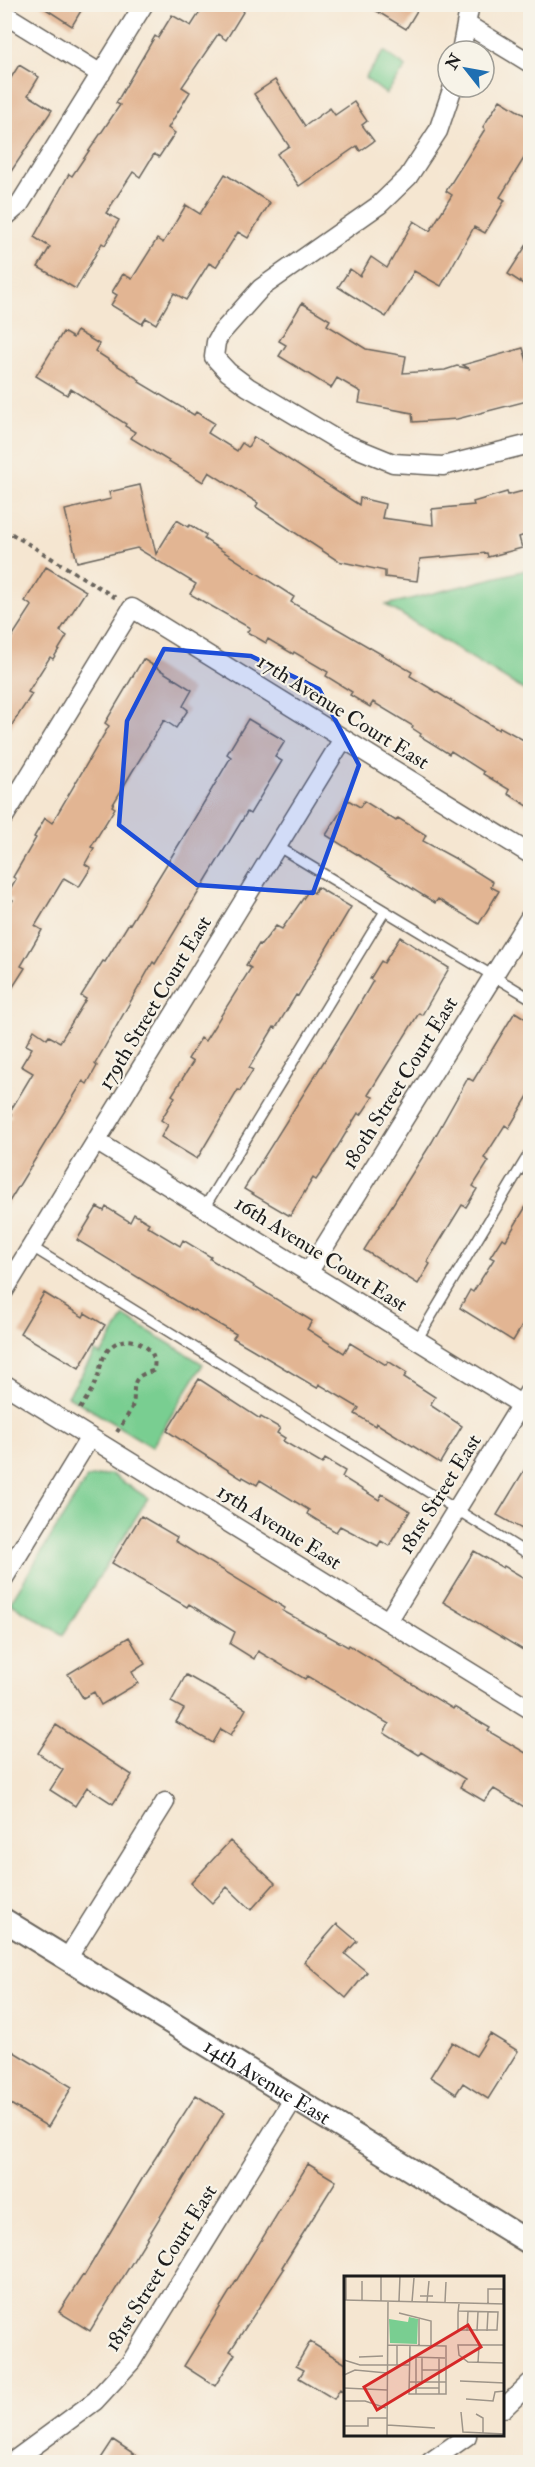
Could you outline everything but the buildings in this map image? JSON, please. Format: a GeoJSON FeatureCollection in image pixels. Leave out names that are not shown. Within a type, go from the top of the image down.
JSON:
{"type":"FeatureCollection","features":[{"type":"Feature","properties":{"kind":"street"},"geometry":{"type":"LineString","coordinates":[[4,218],[19,206],[144,4]]}},
{"type":"Feature","properties":{"kind":"street"},"geometry":{"type":"LineString","coordinates":[[463,39],[470,4]]}},
{"type":"Feature","properties":{"kind":"street"},"geometry":{"type":"LineString","coordinates":[[4,14],[101,74]]}},
{"type":"Feature","properties":{"kind":"street"},"geometry":{"type":"LineString","coordinates":[[466,24],[531,63]]}},
{"type":"Feature","properties":{"kind":"street"},"geometry":{"type":"LineString","coordinates":[[449,99],[438,131],[408,177],[379,205],[261,288],[234,316],[216,342],[214,357],[228,372],[248,387],[339,441],[393,463],[443,466],[531,444]]}},
{"type":"Feature","properties":{"kind":"street"},"geometry":{"type":"LineString","coordinates":[[4,817],[132,608]]}},
{"type":"Feature","properties":{"kind":"street","name":"17th Avenue Court East"},"geometry":{"type":"LineString","coordinates":[[132,608],[531,854]]}},
{"type":"Feature","properties":{"kind":"street","name":"179th Street Court East"},"geometry":{"type":"LineString","coordinates":[[4,1291],[343,739]]}},
{"type":"Feature","properties":{"kind":"street","name":"180th Street Court East"},"geometry":{"type":"LineString","coordinates":[[308,1273],[531,917]]}},
{"type":"Feature","properties":{"kind":"street","name":"16th Avenue Court East"},"geometry":{"type":"LineString","coordinates":[[96,1141],[417,1340],[526,1398]]}},
{"type":"Feature","properties":{"kind":"street","name":"15th Avenue East"},"geometry":{"type":"LineString","coordinates":[[4,1384],[531,1709]]}},
{"type":"Feature","properties":{"kind":"street","name":"181st Street East"},"geometry":{"type":"LineString","coordinates":[[388,1621],[526,1398]]}},
{"type":"Feature","properties":{"kind":"street"},"geometry":{"type":"LineString","coordinates":[[4,1578],[90,1437]]}},
{"type":"Feature","properties":{"kind":"street"},"geometry":{"type":"LineString","coordinates":[[67,1959],[165,1802]]}},
{"type":"Feature","properties":{"kind":"street","name":"14th Avenue East"},"geometry":{"type":"LineString","coordinates":[[4,1920],[531,2243]]}},
{"type":"Feature","properties":{"kind":"street","name":"181st Street Court East"},"geometry":{"type":"LineString","coordinates":[[12,2463],[95,2401],[131,2362],[294,2098]]}},
{"type":"Feature","properties":{"kind":"street"},"geometry":{"type":"LineString","coordinates":[[505,2407],[531,2383]]}},
{"type":"Feature","properties":{"kind":"street"},"geometry":{"type":"LineString","coordinates":[[430,2463],[466,2437]]}},
{"type":"Feature","properties":{"kind":"lane"},"geometry":{"type":"LineString","coordinates":[[277,846],[531,998]]}},
{"type":"Feature","properties":{"kind":"lane"},"geometry":{"type":"LineString","coordinates":[[204,1208],[385,911]]}},
{"type":"Feature","properties":{"kind":"lane"},"geometry":{"type":"LineString","coordinates":[[417,1340],[531,1152]]}},
{"type":"Feature","properties":{"kind":"lane"},"geometry":{"type":"LineString","coordinates":[[32,1247],[531,1555]]}},
{"type":"Feature","properties":{"kind":"path"},"geometry":{"type":"LineString","coordinates":[[4,529],[132,608]]}},
{"type":"Feature","properties":{"kind":"path"},"geometry":{"type":"LineString","coordinates":[[79,1410],[96,1381],[101,1363],[112,1346],[120,1340],[131,1339],[141,1343],[155,1360],[155,1365],[153,1371],[147,1372],[135,1382],[133,1406],[117,1433]]}},
{"type":"Feature","properties":{"kind":"highlighted area"},"geometry":{"type":"Polygon","coordinates":[[[164,649],[251,656],[319,689],[359,765],[313,893],[197,885],[119,825],[127,721],[164,649]]]}},
{"type":"Feature","properties":{"kind":"green space"},"geometry":{"type":"Polygon","coordinates":[[[384,51],[406,67],[386,94],[365,78],[384,51]]]}},
{"type":"Feature","properties":{"kind":"green space"},"geometry":{"type":"Polygon","coordinates":[[[530,569],[530,694],[386,605],[530,569]]]}},
{"type":"Feature","properties":{"kind":"green space"},"geometry":{"type":"Polygon","coordinates":[[[124,1316],[203,1364],[152,1447],[68,1396],[95,1352],[101,1355],[124,1316]]]}},
{"type":"Feature","properties":{"kind":"green space"},"geometry":{"type":"Polygon","coordinates":[[[111,1474],[148,1498],[63,1635],[10,1603],[87,1478],[111,1474]]]}}]}
